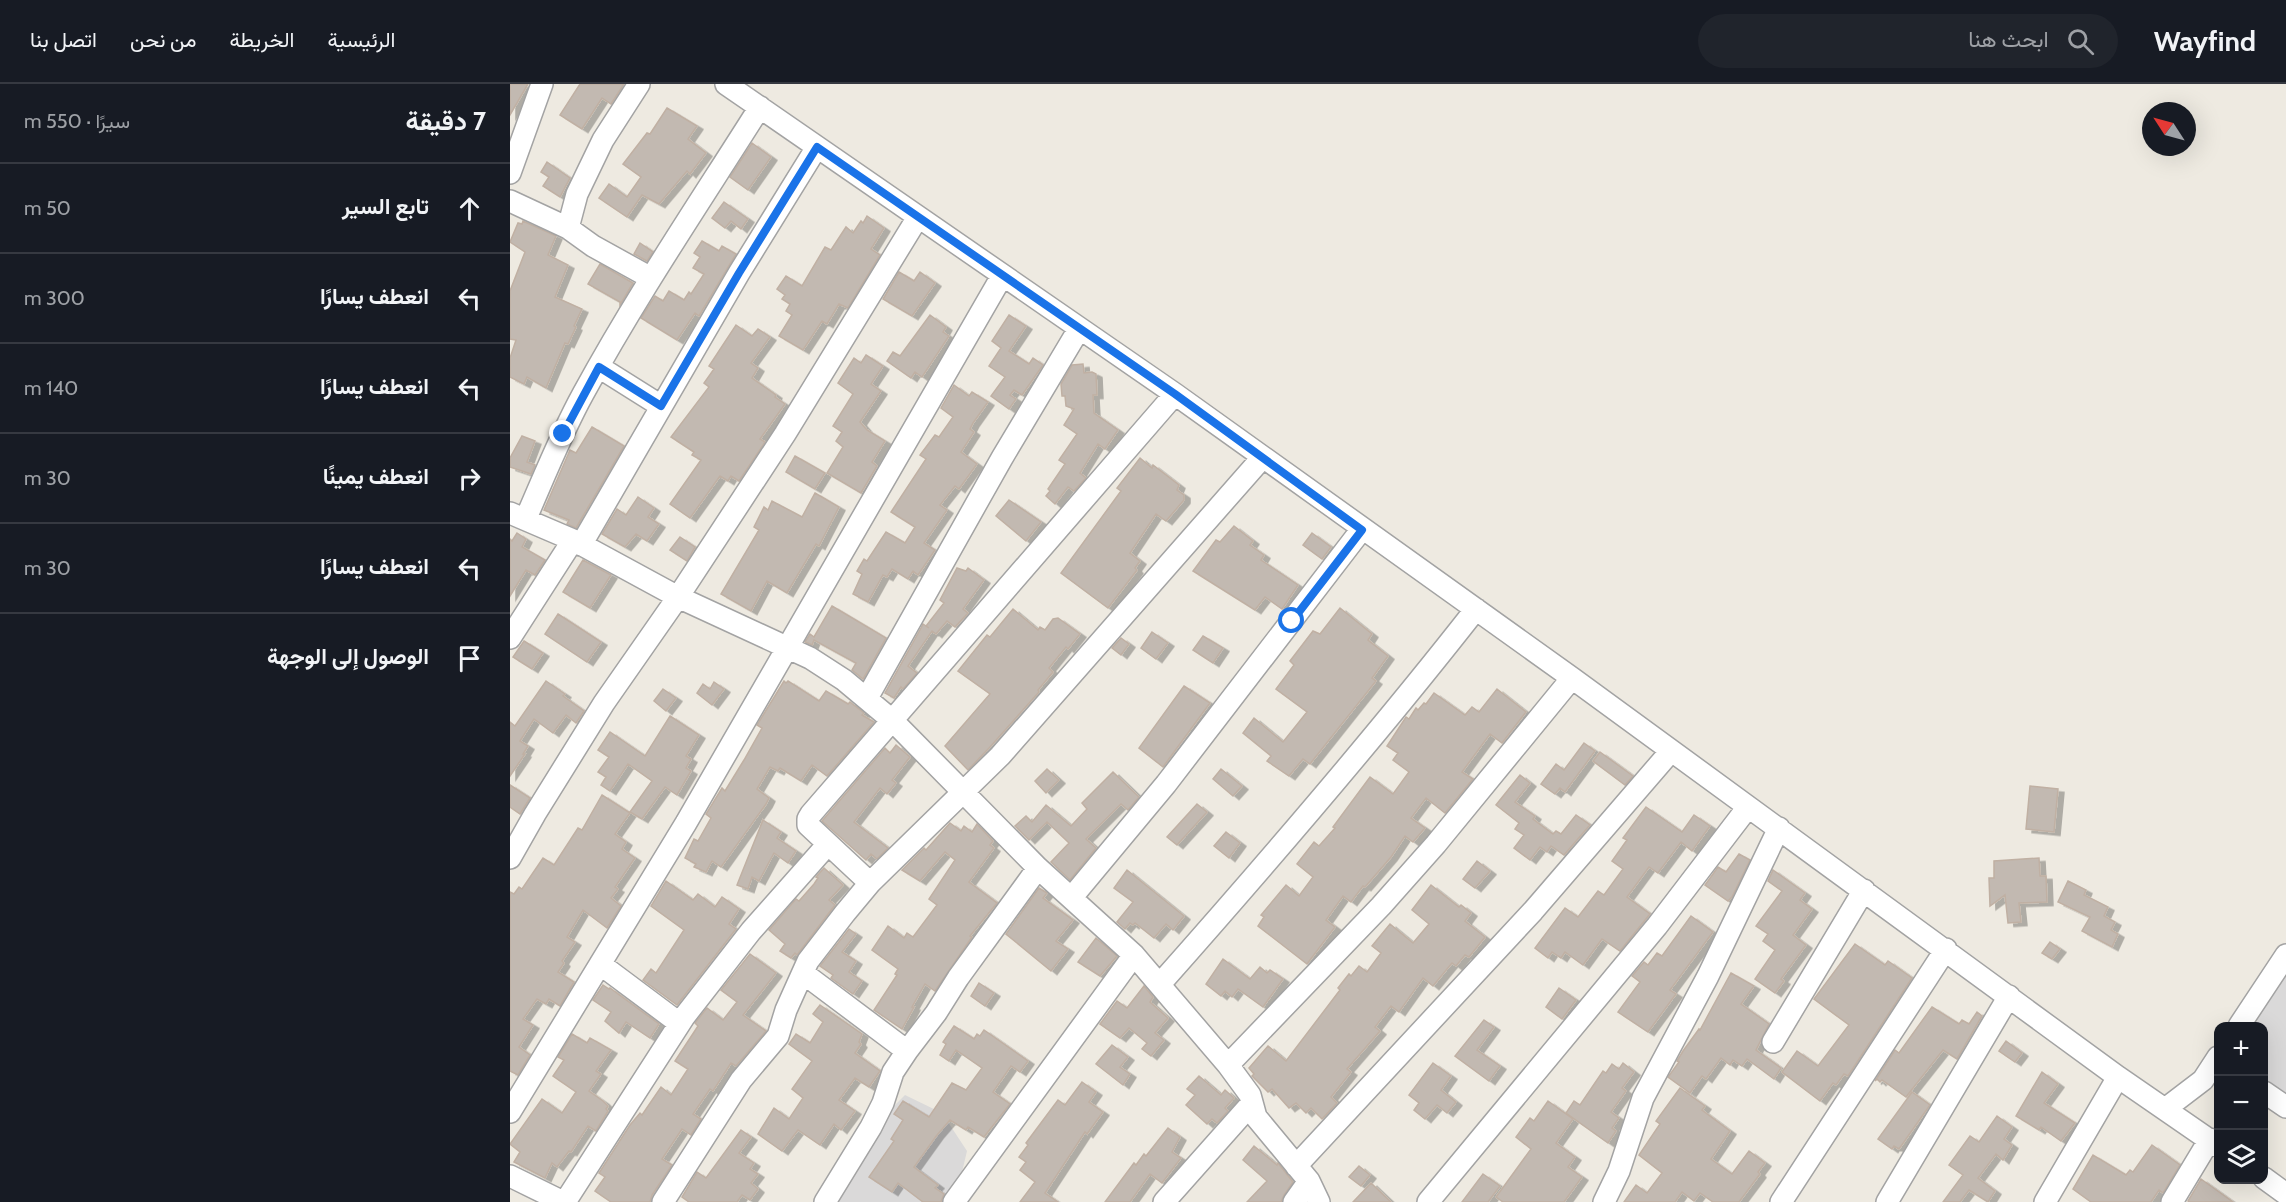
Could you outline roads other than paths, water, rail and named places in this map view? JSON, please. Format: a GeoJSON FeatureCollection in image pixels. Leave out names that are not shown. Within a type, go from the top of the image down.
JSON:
{"type":"FeatureCollection","features":[{"type":"Feature","properties":{"kind":"street"},"geometry":{"type":"LineString","coordinates":[[510,173],[542,84]]}},
{"type":"Feature","properties":{"kind":"street"},"geometry":{"type":"LineString","coordinates":[[568,228],[577,195],[603,140],[639,84]]}},
{"type":"Feature","properties":{"kind":"street"},"geometry":{"type":"LineString","coordinates":[[726,84],[1175,394],[1362,530],[1572,678],[1946,949],[2118,1077],[2214,1142],[2172,1202]]}},
{"type":"Feature","properties":{"kind":"street"},"geometry":{"type":"LineString","coordinates":[[760,107],[651,278],[599,367],[518,516],[577,543],[678,597],[810,657],[867,698],[893,720],[1038,868],[1134,955],[1160,984],[1248,1092],[1256,1117],[1303,1174],[1319,1202]]}},
{"type":"Feature","properties":{"kind":"street"},"geometry":{"type":"LineString","coordinates":[[510,638],[577,543],[817,147]]}},
{"type":"Feature","properties":{"kind":"street"},"geometry":{"type":"LineString","coordinates":[[510,201],[568,228],[593,246],[651,278]]}},
{"type":"Feature","properties":{"kind":"street"},"geometry":{"type":"LineString","coordinates":[[510,858],[604,703],[678,597],[785,434],[918,217]]}},
{"type":"Feature","properties":{"kind":"street"},"geometry":{"type":"LineString","coordinates":[[510,1112],[554,1036],[686,824],[1002,276]]}},
{"type":"Feature","properties":{"kind":"street"},"geometry":{"type":"LineString","coordinates":[[867,698],[1002,458],[1079,329]]}},
{"type":"Feature","properties":{"kind":"street"},"geometry":{"type":"LineString","coordinates":[[599,367],[661,406]]}},
{"type":"Feature","properties":{"kind":"street"},"geometry":{"type":"LineString","coordinates":[[870,883],[808,825],[807,819],[1175,394]]}},
{"type":"Feature","properties":{"kind":"street"},"geometry":{"type":"LineString","coordinates":[[663,1202],[741,1080],[778,1036],[808,962],[826,937],[870,883],[1007,747],[1262,458]]}},
{"type":"Feature","properties":{"kind":"street"},"geometry":{"type":"LineString","coordinates":[[1072,897],[1166,784],[1362,530]]}},
{"type":"Feature","properties":{"kind":"street"},"geometry":{"type":"LineString","coordinates":[[1160,984],[1292,835],[1476,609]]}},
{"type":"Feature","properties":{"kind":"street"},"geometry":{"type":"LineString","coordinates":[[1228,1065],[1389,897],[1436,844],[1572,678]]}},
{"type":"Feature","properties":{"kind":"street"},"geometry":{"type":"LineString","coordinates":[[1294,1202],[1303,1174],[1671,751]]}},
{"type":"Feature","properties":{"kind":"street"},"geometry":{"type":"LineString","coordinates":[[1428,1202],[1657,926],[1748,807]]}},
{"type":"Feature","properties":{"kind":"street"},"geometry":{"type":"LineString","coordinates":[[1604,1202],[1619,1171],[1643,1098],[1708,976],[1779,828]]}},
{"type":"Feature","properties":{"kind":"street"},"geometry":{"type":"LineString","coordinates":[[510,1176],[538,1196],[564,1202],[679,1023],[751,931],[828,844]]}},
{"type":"Feature","properties":{"kind":"street"},"geometry":{"type":"LineString","coordinates":[[825,1202],[871,1127],[893,1072],[1038,868]]}},
{"type":"Feature","properties":{"kind":"street"},"geometry":{"type":"LineString","coordinates":[[1773,1042],[1864,890]]}},
{"type":"Feature","properties":{"kind":"street"},"geometry":{"type":"LineString","coordinates":[[1780,1202],[1946,949]]}},
{"type":"Feature","properties":{"kind":"street"},"geometry":{"type":"LineString","coordinates":[[954,1202],[1134,955]]}},
{"type":"Feature","properties":{"kind":"street"},"geometry":{"type":"LineString","coordinates":[[2242,1022],[2286,955]]}},
{"type":"Feature","properties":{"kind":"street"},"geometry":{"type":"LineString","coordinates":[[600,964],[679,1023]]}},
{"type":"Feature","properties":{"kind":"street"},"geometry":{"type":"LineString","coordinates":[[803,973],[907,1051]]}},
{"type":"Feature","properties":{"kind":"street"},"geometry":{"type":"LineString","coordinates":[[1887,1202],[2009,996]]}},
{"type":"Feature","properties":{"kind":"street"},"geometry":{"type":"LineString","coordinates":[[2165,1109],[2199,1084],[2214,1065]]}},
{"type":"Feature","properties":{"kind":"street"},"geometry":{"type":"LineString","coordinates":[[2045,1202],[2118,1077]]}},
{"type":"Feature","properties":{"kind":"street"},"geometry":{"type":"LineString","coordinates":[[2268,1095],[2286,1107]]}},
{"type":"Feature","properties":{"kind":"street"},"geometry":{"type":"LineString","coordinates":[[1164,1202],[1252,1104]]}},
{"type":"Feature","properties":{"kind":"street"},"geometry":{"type":"LineString","coordinates":[[2268,1181],[2286,1194]]}}]}
